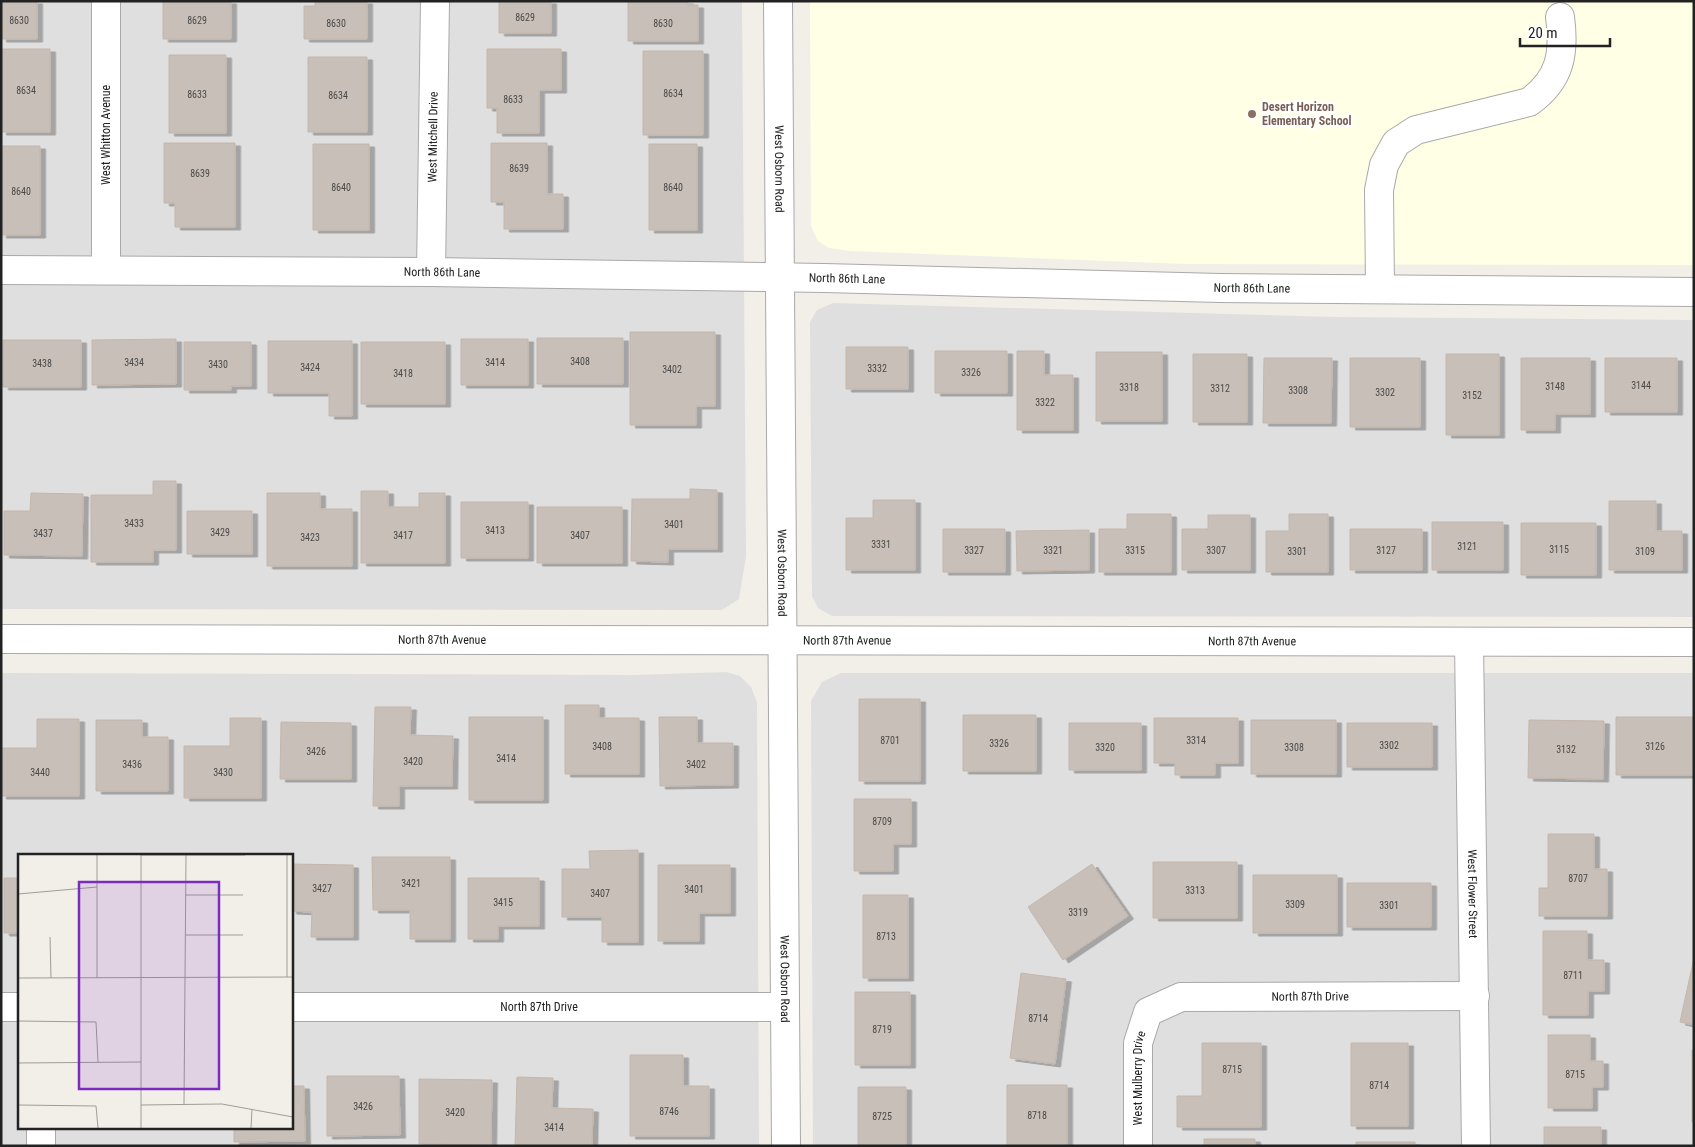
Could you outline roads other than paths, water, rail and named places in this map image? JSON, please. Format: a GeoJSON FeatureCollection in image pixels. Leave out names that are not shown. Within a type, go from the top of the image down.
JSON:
{"type":"FeatureCollection","features":[{"type":"Feature","properties":{"kind":"street","name":"West Whitton Avenue"},"geometry":{"type":"LineString","coordinates":[[106,1],[106,270]]}},
{"type":"Feature","properties":{"kind":"street","name":"West Mitchell Drive"},"geometry":{"type":"LineString","coordinates":[[432,272],[435,1]]}},
{"type":"Feature","properties":{"kind":"street","name":"West Osborn Road"},"geometry":{"type":"LineString","coordinates":[[778,1],[786,1146]]}},
{"type":"Feature","properties":{"kind":"street"},"geometry":{"type":"LineString","coordinates":[[1380,289],[1380,190],[1384,165],[1396,144],[1416,130],[1529,102],[1542,93],[1553,76],[1560,59],[1563,39],[1560,17]]}},
{"type":"Feature","properties":{"kind":"street","name":"North 86th Lane"},"geometry":{"type":"LineString","coordinates":[[1,270],[432,272],[1220,288],[1694,292]]}},
{"type":"Feature","properties":{"kind":"street","name":"North 87th Avenue"},"geometry":{"type":"LineString","coordinates":[[1,639],[1694,642]]}},
{"type":"Feature","properties":{"kind":"street","name":"West Flower Street"},"geometry":{"type":"LineString","coordinates":[[1469,642],[1476,1146]]}},
{"type":"Feature","properties":{"kind":"street","name":"North 87th Drive"},"geometry":{"type":"LineString","coordinates":[[1148,1012],[1181,997],[1475,996]]}},
{"type":"Feature","properties":{"kind":"street"},"geometry":{"type":"LineString","coordinates":[[1,1007],[18,1007]]}},
{"type":"Feature","properties":{"kind":"street","name":"North 87th Drive"},"geometry":{"type":"LineString","coordinates":[[292,1007],[785,1007]]}},
{"type":"Feature","properties":{"kind":"street","name":"West Mulberry Drive"},"geometry":{"type":"LineString","coordinates":[[1138,1146],[1138,1043],[1148,1012]]}},
{"type":"Feature","properties":{"kind":"street"},"geometry":{"type":"LineString","coordinates":[[41,1130],[41,1146]]}},
{"type":"Feature","properties":{"kind":"place","name":"Desert Horizon Elementary School"},"geometry":{"type":"Point","coordinates":[1252,114]}}]}
